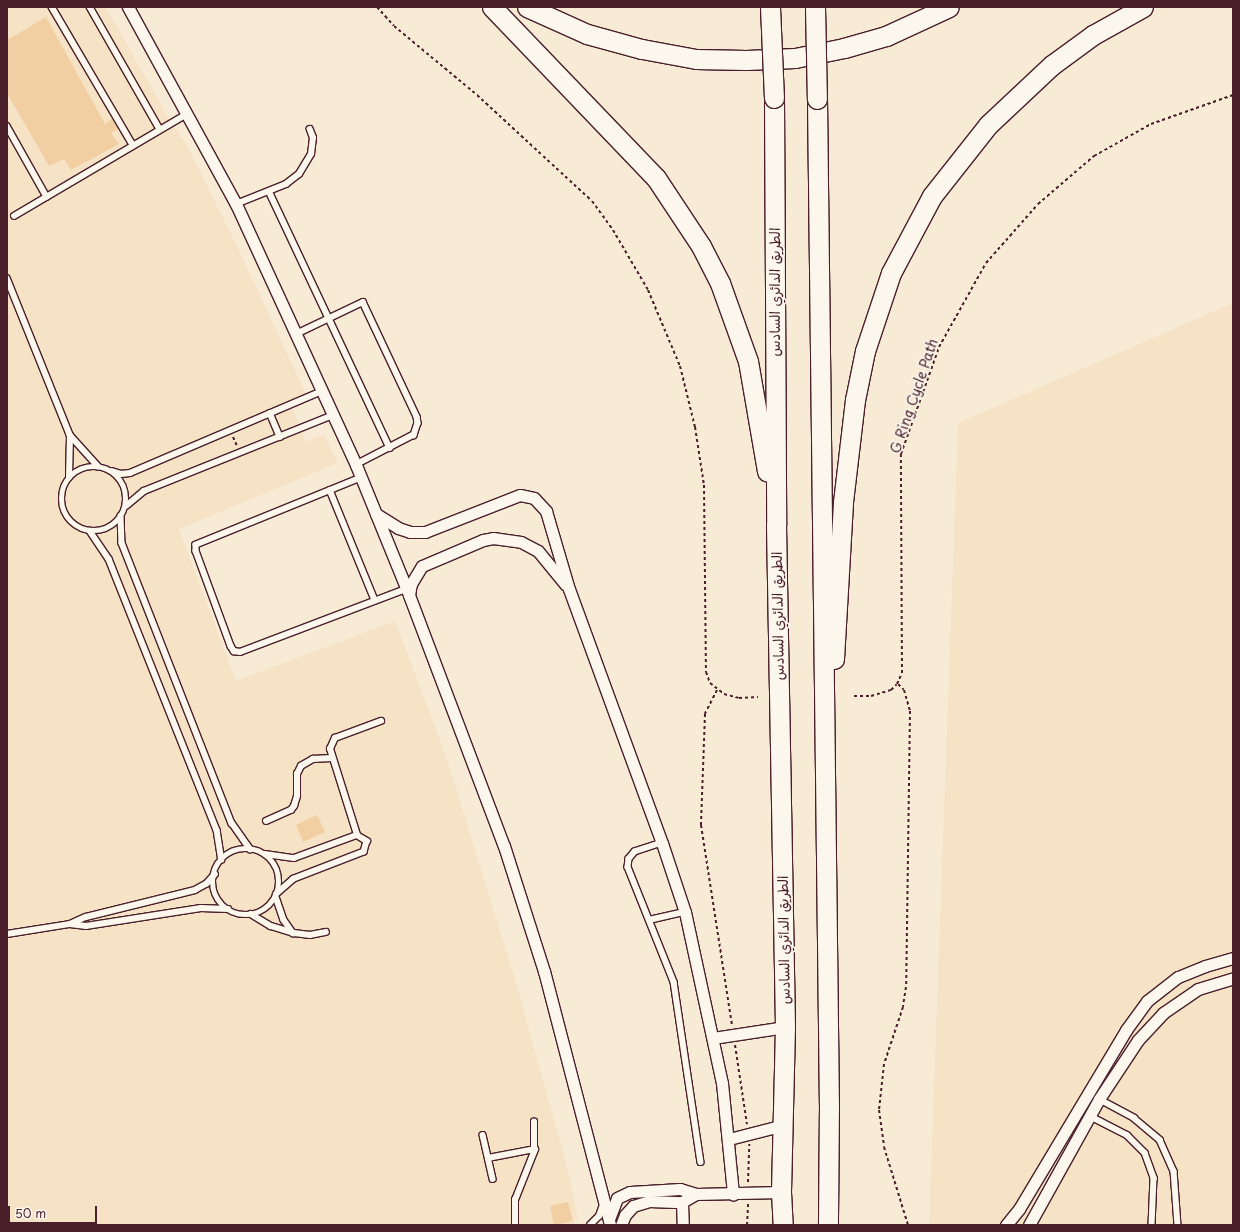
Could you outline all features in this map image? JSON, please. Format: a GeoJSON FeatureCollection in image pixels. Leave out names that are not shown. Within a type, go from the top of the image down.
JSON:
{"type":"FeatureCollection","features":[{"type":"Feature","properties":{"kind":"highway"},"geometry":{"type":"LineString","coordinates":[[492,7],[656,178],[701,246],[720,283],[748,361],[776,524]]}},
{"type":"Feature","properties":{"kind":"highway"},"geometry":{"type":"LineString","coordinates":[[527,7],[587,34],[642,49],[696,58],[746,60],[795,58],[844,48],[886,36],[949,7]]}},
{"type":"Feature","properties":{"kind":"highway","name":"الطريق الدائري السادس"},"geometry":{"type":"LineString","coordinates":[[770,7],[774,98],[776,524],[785,1027],[784,1125],[781,1192],[783,1225]]}},
{"type":"Feature","properties":{"kind":"highway"},"geometry":{"type":"LineString","coordinates":[[814,7],[817,99],[825,768],[828,1225]]}},
{"type":"Feature","properties":{"kind":"highway"},"geometry":{"type":"LineString","coordinates":[[825,768],[848,450],[865,351],[891,273],[932,196],[988,125],[1052,65],[1093,35],[1143,7]]}},
{"type":"Feature","properties":{"kind":"street"},"geometry":{"type":"LineString","coordinates":[[128,7],[236,204],[356,465],[407,592],[504,846],[540,956],[568,1056],[609,1222]]}},
{"type":"Feature","properties":{"kind":"street"},"geometry":{"type":"LineString","coordinates":[[376,514],[398,528],[410,532],[425,532],[514,496],[534,498],[546,511],[569,589],[662,843],[685,912],[722,1083],[729,1139],[733,1194]]}},
{"type":"Feature","properties":{"kind":"street"},"geometry":{"type":"LineString","coordinates":[[407,592],[415,574],[422,566],[483,540],[493,538],[521,542],[538,551],[569,589]]}},
{"type":"Feature","properties":{"kind":"street"},"geometry":{"type":"LineString","coordinates":[[1006,1225],[1019,1209],[1126,1030],[1147,1001],[1178,977],[1205,966],[1233,958]]}},
{"type":"Feature","properties":{"kind":"street"},"geometry":{"type":"LineString","coordinates":[[1029,1225],[1099,1099],[1138,1040],[1163,1013],[1198,990],[1233,978]]}},
{"type":"Feature","properties":{"kind":"street"},"geometry":{"type":"LineString","coordinates":[[713,1038],[785,1027]]}},
{"type":"Feature","properties":{"kind":"street"},"geometry":{"type":"LineString","coordinates":[[1088,1094],[1099,1099]]}},
{"type":"Feature","properties":{"kind":"street"},"geometry":{"type":"LineString","coordinates":[[1078,1110],[1090,1116]]}},
{"type":"Feature","properties":{"kind":"street"},"geometry":{"type":"LineString","coordinates":[[729,1139],[784,1125]]}},
{"type":"Feature","properties":{"kind":"street"},"geometry":{"type":"LineString","coordinates":[[609,1222],[617,1198],[630,1192],[680,1189],[696,1194],[781,1192]]}},
{"type":"Feature","properties":{"kind":"street"},"geometry":{"type":"LineString","coordinates":[[621,1225],[625,1215],[633,1206],[648,1201],[682,1202],[696,1194]]}},
{"type":"Feature","properties":{"kind":"street"},"geometry":{"type":"LineString","coordinates":[[682,1202],[683,1225]]}},
{"type":"Feature","properties":{"kind":"lane"},"geometry":{"type":"LineString","coordinates":[[52,7],[133,145]]}},
{"type":"Feature","properties":{"kind":"lane"},"geometry":{"type":"LineString","coordinates":[[90,7],[160,129]]}},
{"type":"Feature","properties":{"kind":"lane"},"geometry":{"type":"LineString","coordinates":[[14,216],[187,114]]}},
{"type":"Feature","properties":{"kind":"lane"},"geometry":{"type":"LineString","coordinates":[[7,126],[47,196]]}},
{"type":"Feature","properties":{"kind":"lane"},"geometry":{"type":"LineString","coordinates":[[236,204],[269,191],[293,179],[304,168],[312,146],[310,130]]}},
{"type":"Feature","properties":{"kind":"lane"},"geometry":{"type":"LineString","coordinates":[[269,191],[390,448]]}},
{"type":"Feature","properties":{"kind":"lane"},"geometry":{"type":"LineString","coordinates":[[7,278],[70,436],[98,466],[112,472],[121,474],[130,473],[322,391]]}},
{"type":"Feature","properties":{"kind":"lane"},"geometry":{"type":"LineString","coordinates":[[296,334],[363,302],[418,423],[414,435],[356,465]]}},
{"type":"Feature","properties":{"kind":"lane"},"geometry":{"type":"LineString","coordinates":[[270,413],[280,437]]}},
{"type":"Feature","properties":{"kind":"lane"},"geometry":{"type":"LineString","coordinates":[[90,531],[104,529],[121,516],[126,506],[144,491],[333,415]]}},
{"type":"Feature","properties":{"kind":"lane"},"geometry":{"type":"LineString","coordinates":[[69,478],[70,436]]}},
{"type":"Feature","properties":{"kind":"lane"},"geometry":{"type":"LineString","coordinates":[[98,466],[82,468],[69,478],[62,491],[62,507],[76,526],[90,531],[98,539],[109,558],[215,822],[220,837],[222,860]]}},
{"type":"Feature","properties":{"kind":"lane"},"geometry":{"type":"LineString","coordinates":[[112,472],[122,483],[126,506]]}},
{"type":"Feature","properties":{"kind":"lane"},"geometry":{"type":"LineString","coordinates":[[361,478],[196,545],[196,551],[234,651],[240,652],[375,600],[407,592]]}},
{"type":"Feature","properties":{"kind":"lane"},"geometry":{"type":"LineString","coordinates":[[330,490],[375,600]]}},
{"type":"Feature","properties":{"kind":"lane"},"geometry":{"type":"LineString","coordinates":[[121,516],[122,543],[232,824],[250,849]]}},
{"type":"Feature","properties":{"kind":"lane"},"geometry":{"type":"LineString","coordinates":[[250,914],[265,909],[276,895],[294,878],[364,852],[366,841],[357,835],[331,758],[330,749],[335,738],[381,721]]}},
{"type":"Feature","properties":{"kind":"lane"},"geometry":{"type":"LineString","coordinates":[[266,821],[291,810],[294,806],[297,796],[297,774],[301,766],[313,759],[331,758]]}},
{"type":"Feature","properties":{"kind":"lane"},"geometry":{"type":"LineString","coordinates":[[7,934],[70,924],[86,917],[195,890],[206,884],[215,874],[222,860],[235,851],[250,849],[265,854],[294,858],[357,835]]}},
{"type":"Feature","properties":{"kind":"lane"},"geometry":{"type":"LineString","coordinates":[[662,843],[635,852],[628,863],[671,973],[675,989],[701,1162]]}},
{"type":"Feature","properties":{"kind":"lane"},"geometry":{"type":"LineString","coordinates":[[265,854],[278,872],[276,895],[284,920],[294,933]]}},
{"type":"Feature","properties":{"kind":"lane"},"geometry":{"type":"LineString","coordinates":[[215,874],[215,890],[228,909]]}},
{"type":"Feature","properties":{"kind":"lane"},"geometry":{"type":"LineString","coordinates":[[70,924],[86,926],[201,908],[228,909],[250,914],[271,926],[294,933],[310,935],[326,932]]}},
{"type":"Feature","properties":{"kind":"lane"},"geometry":{"type":"LineString","coordinates":[[649,920],[685,912]]}},
{"type":"Feature","properties":{"kind":"lane"},"geometry":{"type":"LineString","coordinates":[[1099,1099],[1134,1118],[1160,1140],[1174,1171],[1178,1225]]}},
{"type":"Feature","properties":{"kind":"lane"},"geometry":{"type":"LineString","coordinates":[[1090,1116],[1127,1135],[1145,1153],[1154,1178],[1152,1225]]}},
{"type":"Feature","properties":{"kind":"lane"},"geometry":{"type":"LineString","coordinates":[[515,1225],[515,1200],[534,1149],[534,1122]]}},
{"type":"Feature","properties":{"kind":"lane"},"geometry":{"type":"LineString","coordinates":[[483,1135],[493,1179]]}},
{"type":"Feature","properties":{"kind":"lane"},"geometry":{"type":"LineString","coordinates":[[488,1158],[534,1149]]}},
{"type":"Feature","properties":{"kind":"lane"},"geometry":{"type":"LineString","coordinates":[[590,1225],[599,1216],[603,1199]]}},
{"type":"Feature","properties":{"kind":"path"},"geometry":{"type":"LineString","coordinates":[[376,7],[394,26],[478,95],[592,201],[613,230],[648,290],[680,366],[696,426],[704,485],[706,666],[710,683],[718,690],[732,697],[758,697]]}},
{"type":"Feature","properties":{"kind":"path","name":"G Ring Cycle Path"},"geometry":{"type":"LineString","coordinates":[[897,684],[902,673],[901,454],[939,347],[986,263],[1038,204],[1094,156],[1151,124],[1233,94]]}},
{"type":"Feature","properties":{"kind":"path"},"geometry":{"type":"LineString","coordinates":[[230,430],[240,453]]}},
{"type":"Feature","properties":{"kind":"path"},"geometry":{"type":"LineString","coordinates":[[854,696],[882,694],[897,684],[904,690],[910,711],[906,987],[903,1007],[884,1064],[879,1110],[884,1146],[908,1225]]}},
{"type":"Feature","properties":{"kind":"path"},"geometry":{"type":"LineString","coordinates":[[718,690],[705,714],[701,825],[749,1134],[747,1225]]}},
{"type":"Feature","properties":{"kind":"shaded area"},"geometry":{"type":"Polygon","coordinates":[[[7,7],[106,7],[172,124],[186,143],[236,244],[306,394],[289,400],[306,442],[324,434],[338,463],[179,529],[236,681],[395,621],[446,756],[515,979],[569,1174],[578,1219],[574,1220],[575,1225],[7,1225],[7,7]]]}},
{"type":"Feature","properties":{"kind":"shaded area"},"geometry":{"type":"Polygon","coordinates":[[[1233,303],[1233,1225],[929,1225],[958,423],[1233,303]]]}},
{"type":"Feature","properties":{"kind":"building"},"geometry":{"type":"Polygon","coordinates":[[[46,17],[105,124],[112,119],[118,129],[111,133],[119,144],[71,170],[64,159],[49,166],[7,93],[7,40],[46,17]]]}},
{"type":"Feature","properties":{"kind":"building"},"geometry":{"type":"Polygon","coordinates":[[[317,815],[325,832],[303,842],[296,825],[317,815]]]}},
{"type":"Feature","properties":{"kind":"building"},"geometry":{"type":"Polygon","coordinates":[[[568,1202],[573,1221],[554,1225],[550,1206],[568,1202]]]}}]}
